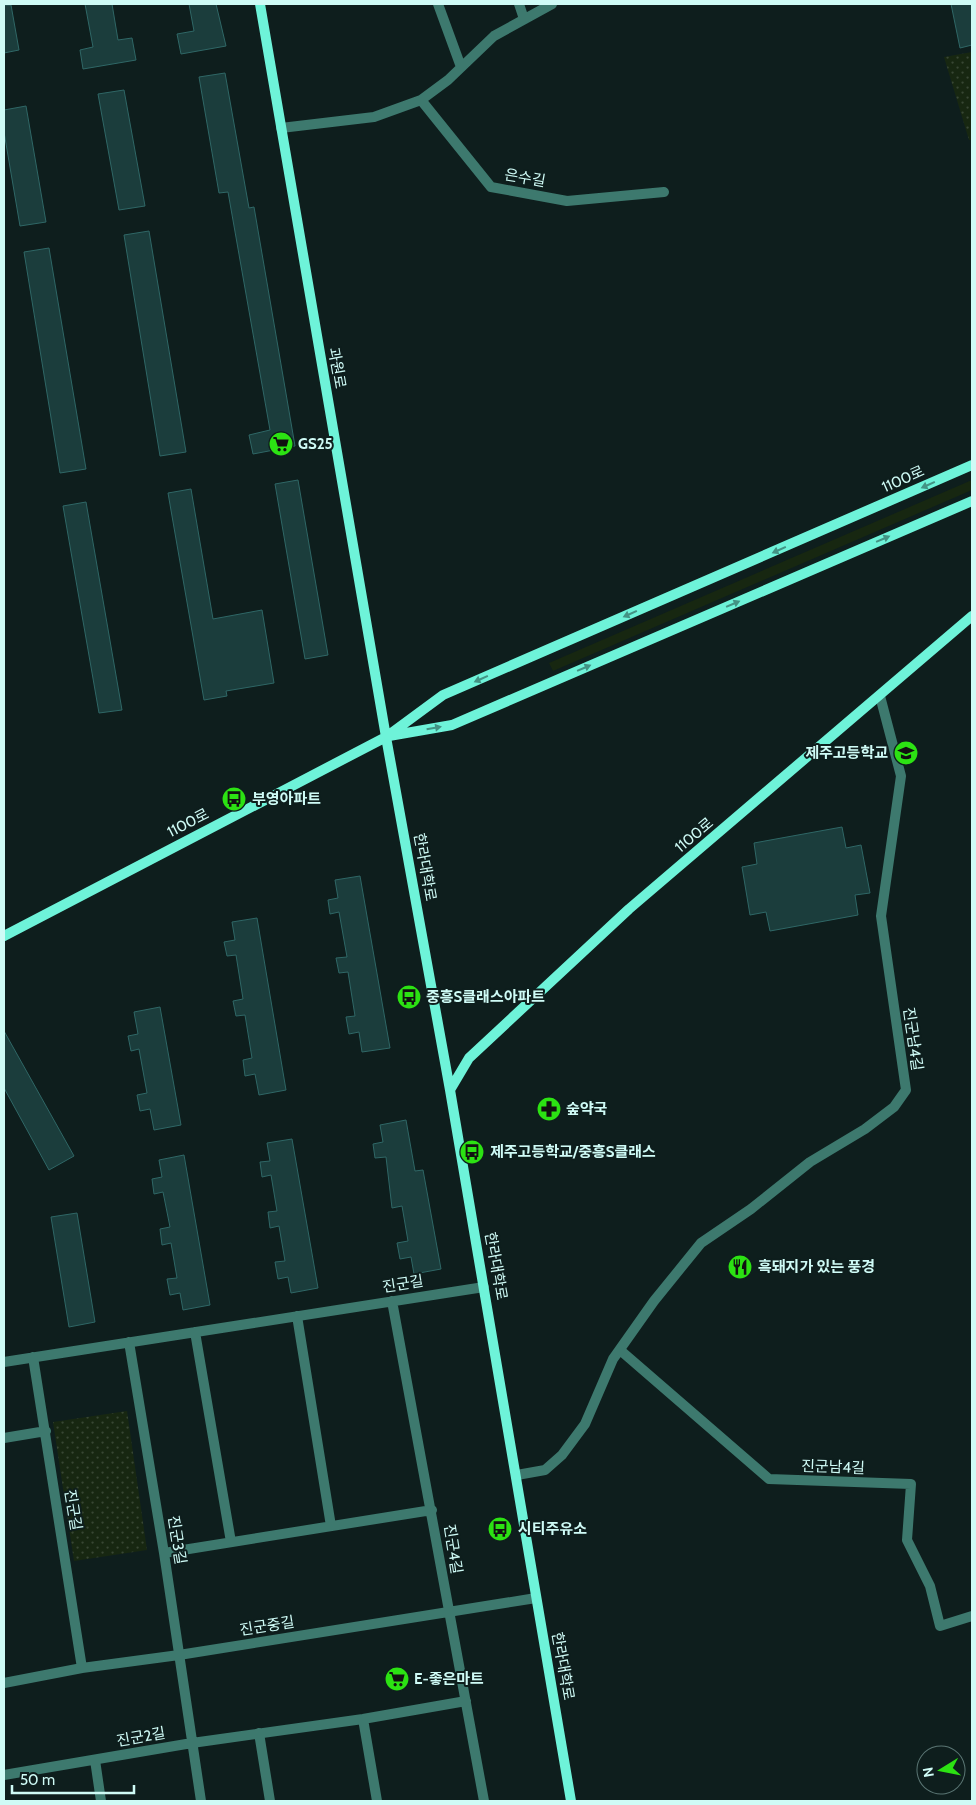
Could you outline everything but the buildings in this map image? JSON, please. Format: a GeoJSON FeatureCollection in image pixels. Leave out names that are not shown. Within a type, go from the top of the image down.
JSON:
{"type":"FeatureCollection","features":[{"type":"Feature","properties":{"kind":"main road","name":"과원로"},"geometry":{"type":"LineString","coordinates":[[260,4],[386,737]]}},
{"type":"Feature","properties":{"kind":"main road","name":"1100로"},"geometry":{"type":"LineString","coordinates":[[4,936],[386,737],[444,695],[972,465]]}},
{"type":"Feature","properties":{"kind":"main road","name":"1100로"},"geometry":{"type":"LineString","coordinates":[[386,737],[452,725],[972,501]]}},
{"type":"Feature","properties":{"kind":"main road","name":"1100로"},"geometry":{"type":"LineString","coordinates":[[450,1090],[469,1058],[629,909],[972,616]]}},
{"type":"Feature","properties":{"kind":"main road","name":"한라대학로"},"geometry":{"type":"LineString","coordinates":[[386,737],[517,1475],[571,1801]]}},
{"type":"Feature","properties":{"kind":"street"},"geometry":{"type":"LineString","coordinates":[[438,4],[461,67]]}},
{"type":"Feature","properties":{"kind":"street"},"geometry":{"type":"LineString","coordinates":[[519,4],[524,20]]}},
{"type":"Feature","properties":{"kind":"street"},"geometry":{"type":"LineString","coordinates":[[281,128],[374,117],[422,100],[494,36],[552,4]]}},
{"type":"Feature","properties":{"kind":"street","name":"은수길"},"geometry":{"type":"LineString","coordinates":[[422,100],[491,187],[568,200],[664,192]]}},
{"type":"Feature","properties":{"kind":"street","name":"진군남4길"},"geometry":{"type":"LineString","coordinates":[[517,1475],[545,1470],[562,1455],[585,1424],[613,1359],[654,1301],[701,1243],[751,1208],[810,1162],[865,1129],[894,1107],[906,1090],[880,916],[901,776],[880,696]]}},
{"type":"Feature","properties":{"kind":"street","name":"진군길"},"geometry":{"type":"LineString","coordinates":[[4,1362],[484,1287]]}},
{"type":"Feature","properties":{"kind":"street","name":"진군4길"},"geometry":{"type":"LineString","coordinates":[[392,1301],[432,1510],[448,1613],[484,1801]]}},
{"type":"Feature","properties":{"kind":"street"},"geometry":{"type":"LineString","coordinates":[[297,1316],[331,1526]]}},
{"type":"Feature","properties":{"kind":"street"},"geometry":{"type":"LineString","coordinates":[[196,1332],[231,1542]]}},
{"type":"Feature","properties":{"kind":"street","name":"진군3길"},"geometry":{"type":"LineString","coordinates":[[129,1342],[164,1553],[201,1801]]}},
{"type":"Feature","properties":{"kind":"street","name":"진군남4길"},"geometry":{"type":"LineString","coordinates":[[620,1350],[769,1479],[911,1484],[907,1540],[930,1586],[940,1626],[972,1616]]}},
{"type":"Feature","properties":{"kind":"street","name":"진군길"},"geometry":{"type":"LineString","coordinates":[[33,1357],[82,1668]]}},
{"type":"Feature","properties":{"kind":"street"},"geometry":{"type":"LineString","coordinates":[[4,1438],[46,1431]]}},
{"type":"Feature","properties":{"kind":"street"},"geometry":{"type":"LineString","coordinates":[[164,1553],[432,1510]]}},
{"type":"Feature","properties":{"kind":"street","name":"진군중길"},"geometry":{"type":"LineString","coordinates":[[4,1683],[82,1668],[179,1655],[536,1598]]}},
{"type":"Feature","properties":{"kind":"street"},"geometry":{"type":"LineString","coordinates":[[192,1743],[363,1719],[466,1701]]}},
{"type":"Feature","properties":{"kind":"street"},"geometry":{"type":"LineString","coordinates":[[363,1719],[377,1801]]}},
{"type":"Feature","properties":{"kind":"street"},"geometry":{"type":"LineString","coordinates":[[259,1733],[270,1801]]}},
{"type":"Feature","properties":{"kind":"street","name":"진군2길"},"geometry":{"type":"LineString","coordinates":[[4,1775],[192,1743]]}},
{"type":"Feature","properties":{"kind":"street"},"geometry":{"type":"LineString","coordinates":[[95,1760],[101,1801]]}},
{"type":"Feature","properties":{"kind":"green space"},"geometry":{"type":"Polygon","coordinates":[[[972,52],[972,140],[969,140],[944,57],[972,52]]]}},
{"type":"Feature","properties":{"kind":"green space"},"geometry":{"type":"Polygon","coordinates":[[[972,480],[972,490],[553,671],[549,663],[972,480]]]}},
{"type":"Feature","properties":{"kind":"green space"},"geometry":{"type":"Polygon","coordinates":[[[127,1411],[147,1550],[74,1561],[53,1422],[127,1411]]]}},
{"type":"Feature","properties":{"kind":"place","name":"GS25"},"geometry":{"type":"Point","coordinates":[281,444]}},
{"type":"Feature","properties":{"kind":"place","name":"제주고등학교"},"geometry":{"type":"Point","coordinates":[906,753]}},
{"type":"Feature","properties":{"kind":"place","name":"부영아파트"},"geometry":{"type":"Point","coordinates":[234,799]}},
{"type":"Feature","properties":{"kind":"place","name":"중흥S클래스아파트"},"geometry":{"type":"Point","coordinates":[409,997]}},
{"type":"Feature","properties":{"kind":"place","name":"숲약국"},"geometry":{"type":"Point","coordinates":[549,1109]}},
{"type":"Feature","properties":{"kind":"place","name":"제주고등학교/중흥S클래스"},"geometry":{"type":"Point","coordinates":[472,1152]}},
{"type":"Feature","properties":{"kind":"place","name":"흑돼지가 있는 풍경"},"geometry":{"type":"Point","coordinates":[740,1267]}},
{"type":"Feature","properties":{"kind":"place","name":"시티주유소"},"geometry":{"type":"Point","coordinates":[500,1529]}},
{"type":"Feature","properties":{"kind":"place","name":"E-좋은마트"},"geometry":{"type":"Point","coordinates":[397,1679]}}]}
